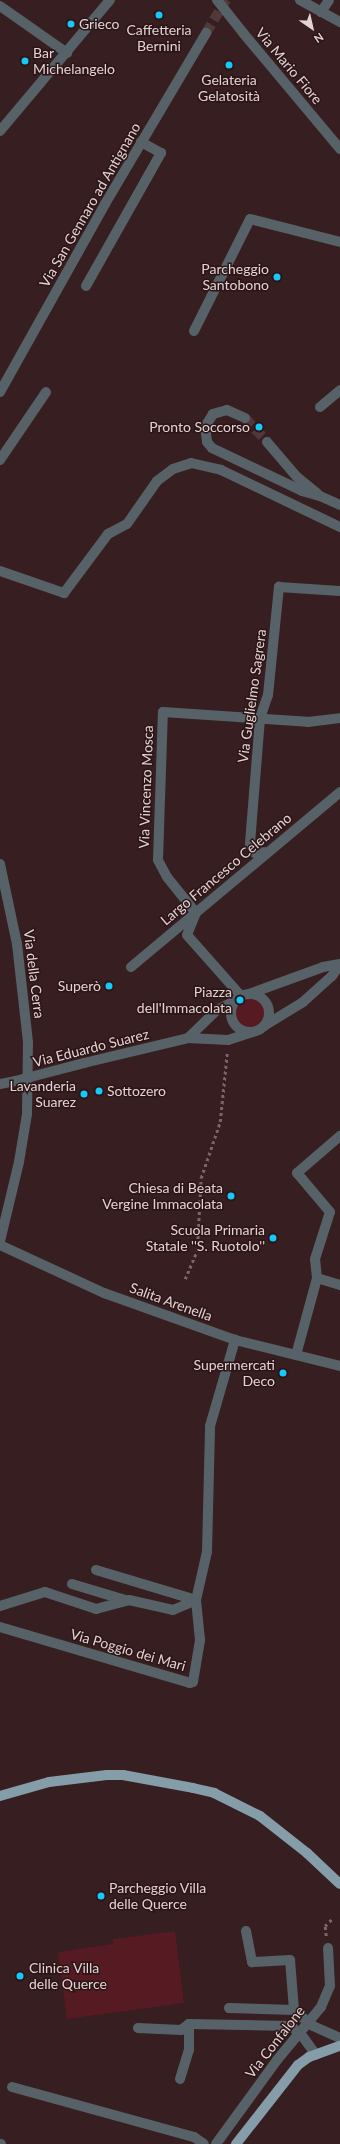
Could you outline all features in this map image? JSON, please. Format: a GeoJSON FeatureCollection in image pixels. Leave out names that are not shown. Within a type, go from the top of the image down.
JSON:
{"type":"FeatureCollection","features":[{"type":"Feature","properties":{"kind":"main road"},"geometry":{"type":"LineString","coordinates":[[0,1796],[49,1782],[108,1775],[124,1775],[214,1793],[260,1816],[307,1853],[340,1884]]}},
{"type":"Feature","properties":{"kind":"main road"},"geometry":{"type":"LineString","coordinates":[[236,2144],[298,2065],[316,2055],[340,2046]]}},
{"type":"Feature","properties":{"kind":"street"},"geometry":{"type":"LineString","coordinates":[[0,131],[110,0]]}},
{"type":"Feature","properties":{"kind":"street","name":"Via Mario Fiore"},"geometry":{"type":"LineString","coordinates":[[217,0],[340,149]]}},
{"type":"Feature","properties":{"kind":"street"},"geometry":{"type":"LineString","coordinates":[[300,0],[340,22]]}},
{"type":"Feature","properties":{"kind":"street"},"geometry":{"type":"LineString","coordinates":[[321,12],[329,0]]}},
{"type":"Feature","properties":{"kind":"street"},"geometry":{"type":"LineString","coordinates":[[0,6],[67,53]]}},
{"type":"Feature","properties":{"kind":"street","name":"Via San Gennaro ad Antignano"},"geometry":{"type":"LineString","coordinates":[[0,392],[142,142],[206,34]]}},
{"type":"Feature","properties":{"kind":"street"},"geometry":{"type":"LineString","coordinates":[[86,286],[161,154],[142,142]]}},
{"type":"Feature","properties":{"kind":"street"},"geometry":{"type":"LineString","coordinates":[[194,331],[250,219],[340,242]]}},
{"type":"Feature","properties":{"kind":"street"},"geometry":{"type":"LineString","coordinates":[[320,407],[340,390]]}},
{"type":"Feature","properties":{"kind":"street"},"geometry":{"type":"LineString","coordinates":[[0,460],[46,392]]}},
{"type":"Feature","properties":{"kind":"street"},"geometry":{"type":"LineString","coordinates":[[245,418],[227,410],[213,414],[205,427],[207,442],[212,448],[295,488],[320,496],[340,505]]}},
{"type":"Feature","properties":{"kind":"street"},"geometry":{"type":"LineString","coordinates":[[267,442],[297,477],[320,496]]}},
{"type":"Feature","properties":{"kind":"street"},"geometry":{"type":"LineString","coordinates":[[0,571],[64,593],[108,534],[127,524],[157,481],[173,469],[191,463],[221,470],[340,527]]}},
{"type":"Feature","properties":{"kind":"street","name":"Via Guglielmo Sagrera"},"geometry":{"type":"LineString","coordinates":[[268,852],[255,853],[250,843],[260,718],[268,695],[279,587],[340,591]]}},
{"type":"Feature","properties":{"kind":"street","name":"Via Vincenzo Mosca"},"geometry":{"type":"LineString","coordinates":[[196,912],[163,872],[158,860],[162,712],[260,718]]}},
{"type":"Feature","properties":{"kind":"street"},"geometry":{"type":"LineString","coordinates":[[260,718],[316,722],[340,718]]}},
{"type":"Feature","properties":{"kind":"street","name":"Largo Francesco Celebrano"},"geometry":{"type":"LineString","coordinates":[[131,967],[340,793]]}},
{"type":"Feature","properties":{"kind":"street","name":"Via della Cerra"},"geometry":{"type":"LineString","coordinates":[[0,864],[17,944],[28,1042],[27,1114],[19,1162],[0,1241]]}},
{"type":"Feature","properties":{"kind":"street"},"geometry":{"type":"LineString","coordinates":[[196,912],[187,935],[242,997]]}},
{"type":"Feature","properties":{"kind":"street"},"geometry":{"type":"LineString","coordinates":[[188,1038],[217,1010],[242,997],[323,967],[340,964]]}},
{"type":"Feature","properties":{"kind":"street"},"geometry":{"type":"LineString","coordinates":[[188,1038],[228,1040],[253,1032],[302,1002],[332,976],[340,964]]}},
{"type":"Feature","properties":{"kind":"street"},"geometry":{"type":"LineString","coordinates":[[253,1032],[244,1031],[234,1023],[232,1010],[242,997],[259,996],[267,1004],[269,1016],[263,1027]]}},
{"type":"Feature","properties":{"kind":"street","name":"Via Eduardo Suarez"},"geometry":{"type":"LineString","coordinates":[[0,1084],[188,1038]]}},
{"type":"Feature","properties":{"kind":"street"},"geometry":{"type":"LineString","coordinates":[[296,1355],[317,1278],[316,1259],[330,1212],[297,1173],[340,1136]]}},
{"type":"Feature","properties":{"kind":"street","name":"Salita Arenella"},"geometry":{"type":"LineString","coordinates":[[0,1245],[104,1293],[235,1340],[340,1366]]}},
{"type":"Feature","properties":{"kind":"street"},"geometry":{"type":"LineString","coordinates":[[317,1278],[340,1285]]}},
{"type":"Feature","properties":{"kind":"street","name":"Via Poggio dei Mari"},"geometry":{"type":"LineString","coordinates":[[0,1627],[190,1683],[193,1680],[200,1640],[196,1600],[207,1552],[210,1426],[235,1340]]}},
{"type":"Feature","properties":{"kind":"street"},"geometry":{"type":"LineString","coordinates":[[96,1570],[196,1600]]}},
{"type":"Feature","properties":{"kind":"street"},"geometry":{"type":"LineString","coordinates":[[72,1584],[125,1600],[174,1610],[180,1609],[196,1600]]}},
{"type":"Feature","properties":{"kind":"street"},"geometry":{"type":"LineString","coordinates":[[0,1606],[44,1592],[96,1609],[125,1600]]}},
{"type":"Feature","properties":{"kind":"street"},"geometry":{"type":"LineString","coordinates":[[246,1931],[252,1962],[290,1960],[294,2010]]}},
{"type":"Feature","properties":{"kind":"street","name":"Via Confalone"},"geometry":{"type":"LineString","coordinates":[[216,2144],[277,2060],[321,2007],[330,1986],[328,1948]]}},
{"type":"Feature","properties":{"kind":"street"},"geometry":{"type":"LineString","coordinates":[[229,2008],[294,2010],[315,2027],[340,2038]]}},
{"type":"Feature","properties":{"kind":"street"},"geometry":{"type":"LineString","coordinates":[[180,2079],[188,2050],[189,2024]]}},
{"type":"Feature","properties":{"kind":"street"},"geometry":{"type":"LineString","coordinates":[[138,2028],[181,2030],[189,2024],[291,2026],[303,2037],[316,2055]]}},
{"type":"Feature","properties":{"kind":"street"},"geometry":{"type":"LineString","coordinates":[[12,2087],[194,2137],[204,2144]]}},
{"type":"Feature","properties":{"kind":"path"},"geometry":{"type":"LineString","coordinates":[[185,1279],[198,1250],[201,1178],[220,1122],[228,1040]]}},
{"type":"Feature","properties":{"kind":"path"},"geometry":{"type":"LineString","coordinates":[[325,1926],[333,1918]]}},
{"type":"Feature","properties":{"kind":"shaded area"},"geometry":{"type":"Polygon","coordinates":[[[250,998],[261,1002],[265,1013],[261,1024],[250,1028],[239,1024],[235,1013],[239,1002],[250,998]]]}},
{"type":"Feature","properties":{"kind":"shaded area"},"geometry":{"type":"Polygon","coordinates":[[[175,1931],[184,2003],[67,2019],[58,1952],[113,1944],[113,1939],[175,1931]]]}},
{"type":"Feature","properties":{"kind":"tunnel"},"geometry":{"type":"LineString","coordinates":[[206,33],[226,0]]}},
{"type":"Feature","properties":{"kind":"tunnel"},"geometry":{"type":"LineString","coordinates":[[245,418],[267,442]]}},
{"type":"Feature","properties":{"kind":"place","name":"Caffetteria Bernini"},"geometry":{"type":"Point","coordinates":[159,15]}},
{"type":"Feature","properties":{"kind":"place","name":"Grieco"},"geometry":{"type":"Point","coordinates":[71,24]}},
{"type":"Feature","properties":{"kind":"place","name":"Bar Michelangelo"},"geometry":{"type":"Point","coordinates":[25,61]}},
{"type":"Feature","properties":{"kind":"place","name":"Gelateria Gelatosità"},"geometry":{"type":"Point","coordinates":[229,65]}},
{"type":"Feature","properties":{"kind":"place","name":"Parcheggio Santobono"},"geometry":{"type":"Point","coordinates":[277,277]}},
{"type":"Feature","properties":{"kind":"place","name":"Pronto Soccorso"},"geometry":{"type":"Point","coordinates":[259,427]}},
{"type":"Feature","properties":{"kind":"place","name":"Superò"},"geometry":{"type":"Point","coordinates":[109,986]}},
{"type":"Feature","properties":{"kind":"place","name":"Piazza dell'Immacolata"},"geometry":{"type":"Point","coordinates":[240,1000]}},
{"type":"Feature","properties":{"kind":"place","name":"Sottozero"},"geometry":{"type":"Point","coordinates":[99,1091]}},
{"type":"Feature","properties":{"kind":"place","name":"Lavanderia Suarez"},"geometry":{"type":"Point","coordinates":[84,1094]}},
{"type":"Feature","properties":{"kind":"place","name":"Chiesa di Beata Vergine Immacolata"},"geometry":{"type":"Point","coordinates":[231,1196]}},
{"type":"Feature","properties":{"kind":"place","name":"Scuola Primaria Statale ''S. Ruotolo''"},"geometry":{"type":"Point","coordinates":[273,1238]}},
{"type":"Feature","properties":{"kind":"place","name":"Supermercati Deco"},"geometry":{"type":"Point","coordinates":[283,1373]}},
{"type":"Feature","properties":{"kind":"place","name":"Parcheggio Villa delle Querce"},"geometry":{"type":"Point","coordinates":[101,1896]}},
{"type":"Feature","properties":{"kind":"place","name":"Clinica Villa delle Querce"},"geometry":{"type":"Point","coordinates":[20,1976]}}]}
